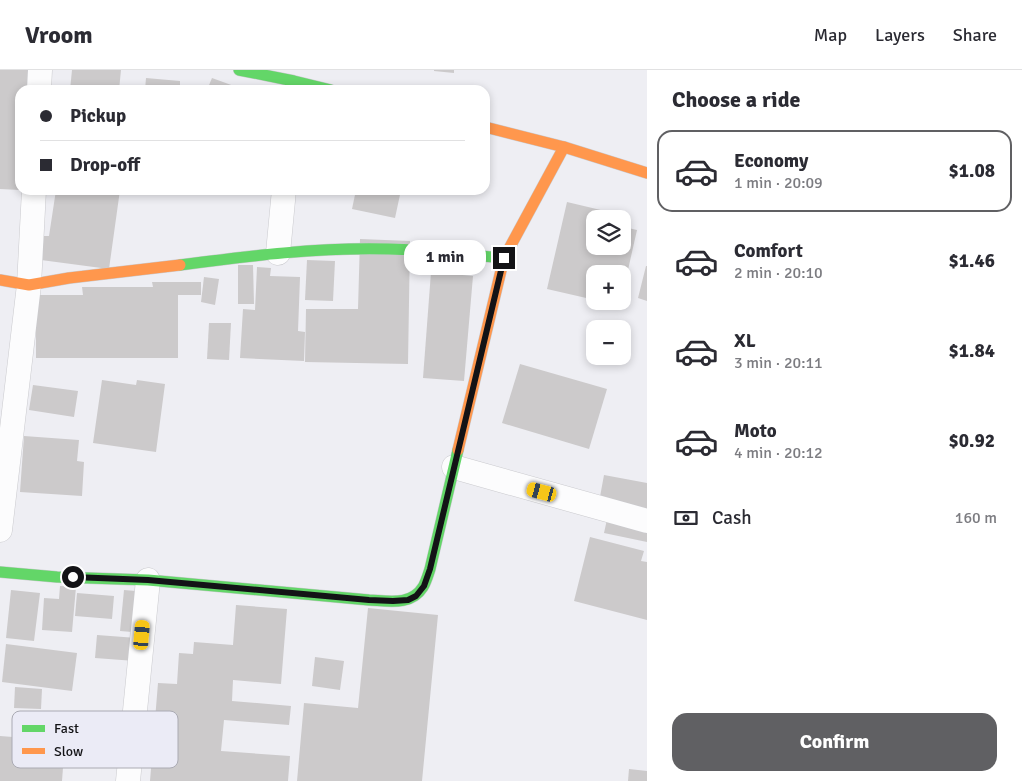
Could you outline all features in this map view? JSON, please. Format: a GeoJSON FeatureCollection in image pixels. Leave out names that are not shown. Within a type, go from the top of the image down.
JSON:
{"type":"FeatureCollection","features":[{"type":"Feature","properties":{"kind":"street"},"geometry":{"type":"LineString","coordinates":[[39,85],[40,70]]}},
{"type":"Feature","properties":{"kind":"street"},"geometry":{"type":"LineString","coordinates":[[239,70],[312,85]]}},
{"type":"Feature","properties":{"kind":"street"},"geometry":{"type":"LineString","coordinates":[[490,129],[564,147],[647,173]]}},
{"type":"Feature","properties":{"kind":"street"},"geometry":{"type":"LineString","coordinates":[[0,572],[57,577],[148,580],[369,600],[408,600],[416,596],[424,586],[430,569],[504,258],[564,147]]}},
{"type":"Feature","properties":{"kind":"street"},"geometry":{"type":"LineString","coordinates":[[0,530],[29,286],[34,195]]}},
{"type":"Feature","properties":{"kind":"street"},"geometry":{"type":"LineString","coordinates":[[278,253],[284,195]]}},
{"type":"Feature","properties":{"kind":"street"},"geometry":{"type":"LineString","coordinates":[[0,280],[29,286],[69,278],[278,253],[332,250],[389,249],[504,258]]}},
{"type":"Feature","properties":{"kind":"street"},"geometry":{"type":"LineString","coordinates":[[454,467],[647,521]]}},
{"type":"Feature","properties":{"kind":"street"},"geometry":{"type":"LineString","coordinates":[[135,711],[148,580]]}},
{"type":"Feature","properties":{"kind":"street"},"geometry":{"type":"LineString","coordinates":[[128,781],[129,768]]}},
{"type":"Feature","properties":{"kind":"building"},"geometry":{"type":"Polygon","coordinates":[[[0,70],[43,70],[42,85],[15,85],[15,190],[0,189],[0,70]]]}},
{"type":"Feature","properties":{"kind":"building"},"geometry":{"type":"Polygon","coordinates":[[[72,70],[121,70],[120,85],[70,85],[72,70]]]}},
{"type":"Feature","properties":{"kind":"building"},"geometry":{"type":"Polygon","coordinates":[[[454,70],[454,73],[434,71],[454,70]]]}},
{"type":"Feature","properties":{"kind":"building"},"geometry":{"type":"Polygon","coordinates":[[[146,78],[180,81],[180,85],[145,85],[146,78]]]}},
{"type":"Feature","properties":{"kind":"building"},"geometry":{"type":"Polygon","coordinates":[[[212,78],[231,85],[209,85],[212,78]]]}},
{"type":"Feature","properties":{"kind":"building"},"geometry":{"type":"Polygon","coordinates":[[[55,195],[119,195],[109,269],[41,260],[44,236],[49,236],[55,195]]]}},
{"type":"Feature","properties":{"kind":"building"},"geometry":{"type":"Polygon","coordinates":[[[355,195],[400,195],[395,218],[352,209],[355,195]]]}},
{"type":"Feature","properties":{"kind":"building"},"geometry":{"type":"Polygon","coordinates":[[[567,202],[601,210],[586,210],[586,255],[631,255],[631,229],[637,230],[629,265],[586,265],[586,298],[547,289],[567,202]]]}},
{"type":"Feature","properties":{"kind":"building"},"geometry":{"type":"Polygon","coordinates":[[[360,239],[410,241],[408,364],[305,362],[306,309],[358,309],[360,239]]]}},
{"type":"Feature","properties":{"kind":"building"},"geometry":{"type":"Polygon","coordinates":[[[307,260],[335,261],[333,301],[305,300],[307,260]]]}},
{"type":"Feature","properties":{"kind":"building"},"geometry":{"type":"Polygon","coordinates":[[[238,265],[253,265],[254,304],[238,304],[238,265]]]}},
{"type":"Feature","properties":{"kind":"building"},"geometry":{"type":"Polygon","coordinates":[[[647,266],[647,301],[638,298],[647,266]]]}},
{"type":"Feature","properties":{"kind":"building"},"geometry":{"type":"Polygon","coordinates":[[[257,267],[271,268],[270,276],[300,277],[298,331],[305,332],[304,361],[240,358],[243,309],[255,310],[257,267]]]}},
{"type":"Feature","properties":{"kind":"building"},"geometry":{"type":"Polygon","coordinates":[[[431,272],[473,276],[464,381],[423,378],[431,272]]]}},
{"type":"Feature","properties":{"kind":"building"},"geometry":{"type":"Polygon","coordinates":[[[204,277],[219,279],[215,305],[201,302],[204,277]]]}},
{"type":"Feature","properties":{"kind":"building"},"geometry":{"type":"Polygon","coordinates":[[[152,282],[201,282],[201,295],[178,295],[178,358],[36,358],[36,295],[83,295],[82,287],[153,287],[152,282]]]}},
{"type":"Feature","properties":{"kind":"building"},"geometry":{"type":"Polygon","coordinates":[[[209,323],[231,323],[229,360],[207,359],[209,323]]]}},
{"type":"Feature","properties":{"kind":"building"},"geometry":{"type":"Polygon","coordinates":[[[520,364],[607,389],[589,449],[502,423],[520,364]]]}},
{"type":"Feature","properties":{"kind":"building"},"geometry":{"type":"Polygon","coordinates":[[[102,380],[136,385],[137,380],[165,384],[156,452],[93,443],[102,380]]]}},
{"type":"Feature","properties":{"kind":"building"},"geometry":{"type":"Polygon","coordinates":[[[33,385],[78,391],[74,417],[29,410],[33,385]]]}},
{"type":"Feature","properties":{"kind":"building"},"geometry":{"type":"Polygon","coordinates":[[[24,436],[79,440],[77,461],[84,462],[82,496],[20,492],[24,436]]]}},
{"type":"Feature","properties":{"kind":"building"},"geometry":{"type":"Polygon","coordinates":[[[604,475],[647,483],[647,542],[604,533],[608,515],[597,513],[604,475]]]}},
{"type":"Feature","properties":{"kind":"building"},"geometry":{"type":"Polygon","coordinates":[[[590,537],[644,551],[641,561],[647,562],[647,620],[574,601],[590,537]]]}},
{"type":"Feature","properties":{"kind":"building"},"geometry":{"type":"Polygon","coordinates":[[[60,586],[76,587],[72,632],[42,630],[44,598],[59,599],[60,586]]]}},
{"type":"Feature","properties":{"kind":"building"},"geometry":{"type":"Polygon","coordinates":[[[11,590],[40,593],[34,641],[6,638],[11,590]]]}},
{"type":"Feature","properties":{"kind":"building"},"geometry":{"type":"Polygon","coordinates":[[[124,590],[148,592],[144,633],[120,631],[124,590]]]}},
{"type":"Feature","properties":{"kind":"building"},"geometry":{"type":"Polygon","coordinates":[[[77,593],[114,596],[112,619],[75,616],[77,593]]]}},
{"type":"Feature","properties":{"kind":"building"},"geometry":{"type":"Polygon","coordinates":[[[236,605],[287,609],[281,684],[233,680],[232,701],[291,706],[289,725],[224,720],[221,751],[290,756],[288,781],[150,781],[151,768],[178,768],[178,711],[156,711],[158,683],[177,684],[179,653],[193,654],[194,642],[233,645],[236,605]]]}},
{"type":"Feature","properties":{"kind":"building"},"geometry":{"type":"Polygon","coordinates":[[[368,608],[438,615],[422,781],[297,781],[304,703],[358,708],[368,608]]]}},
{"type":"Feature","properties":{"kind":"building"},"geometry":{"type":"Polygon","coordinates":[[[97,635],[137,638],[135,661],[95,658],[97,635]]]}},
{"type":"Feature","properties":{"kind":"building"},"geometry":{"type":"Polygon","coordinates":[[[6,644],[77,653],[72,691],[2,682],[6,644]]]}},
{"type":"Feature","properties":{"kind":"building"},"geometry":{"type":"Polygon","coordinates":[[[315,657],[344,661],[340,690],[312,686],[315,657]]]}},
{"type":"Feature","properties":{"kind":"building"},"geometry":{"type":"Polygon","coordinates":[[[15,687],[42,689],[41,709],[14,708],[15,687]]]}},
{"type":"Feature","properties":{"kind":"building"},"geometry":{"type":"Polygon","coordinates":[[[0,736],[12,737],[12,768],[63,768],[62,781],[0,781],[0,736]]]}},
{"type":"Feature","properties":{"kind":"building"},"geometry":{"type":"Polygon","coordinates":[[[629,769],[647,771],[647,781],[628,781],[629,769]]]}},
{"type":"Feature","properties":{"kind":"traffic: fast"},"geometry":{"type":"LineString","coordinates":[[239,70],[310,85]]}},
{"type":"Feature","properties":{"kind":"traffic: fast"},"geometry":{"type":"LineString","coordinates":[[180,265],[232,258],[337,249],[418,250],[504,258]]}},
{"type":"Feature","properties":{"kind":"traffic: fast"},"geometry":{"type":"LineString","coordinates":[[0,572],[57,577],[148,580],[384,601],[406,600],[418,593],[428,576],[458,450]]}},
{"type":"Feature","properties":{"kind":"traffic: slow"},"geometry":{"type":"LineString","coordinates":[[490,128],[564,147],[647,173]]}},
{"type":"Feature","properties":{"kind":"traffic: slow"},"geometry":{"type":"LineString","coordinates":[[458,450],[504,258],[564,147]]}},
{"type":"Feature","properties":{"kind":"traffic: slow"},"geometry":{"type":"LineString","coordinates":[[0,280],[29,285],[69,278],[180,265]]}},
{"type":"Feature","properties":{"kind":"route"},"geometry":{"type":"LineString","coordinates":[[73,577],[148,580],[369,600],[408,600],[416,596],[424,586],[430,569],[504,258]]}}]}
